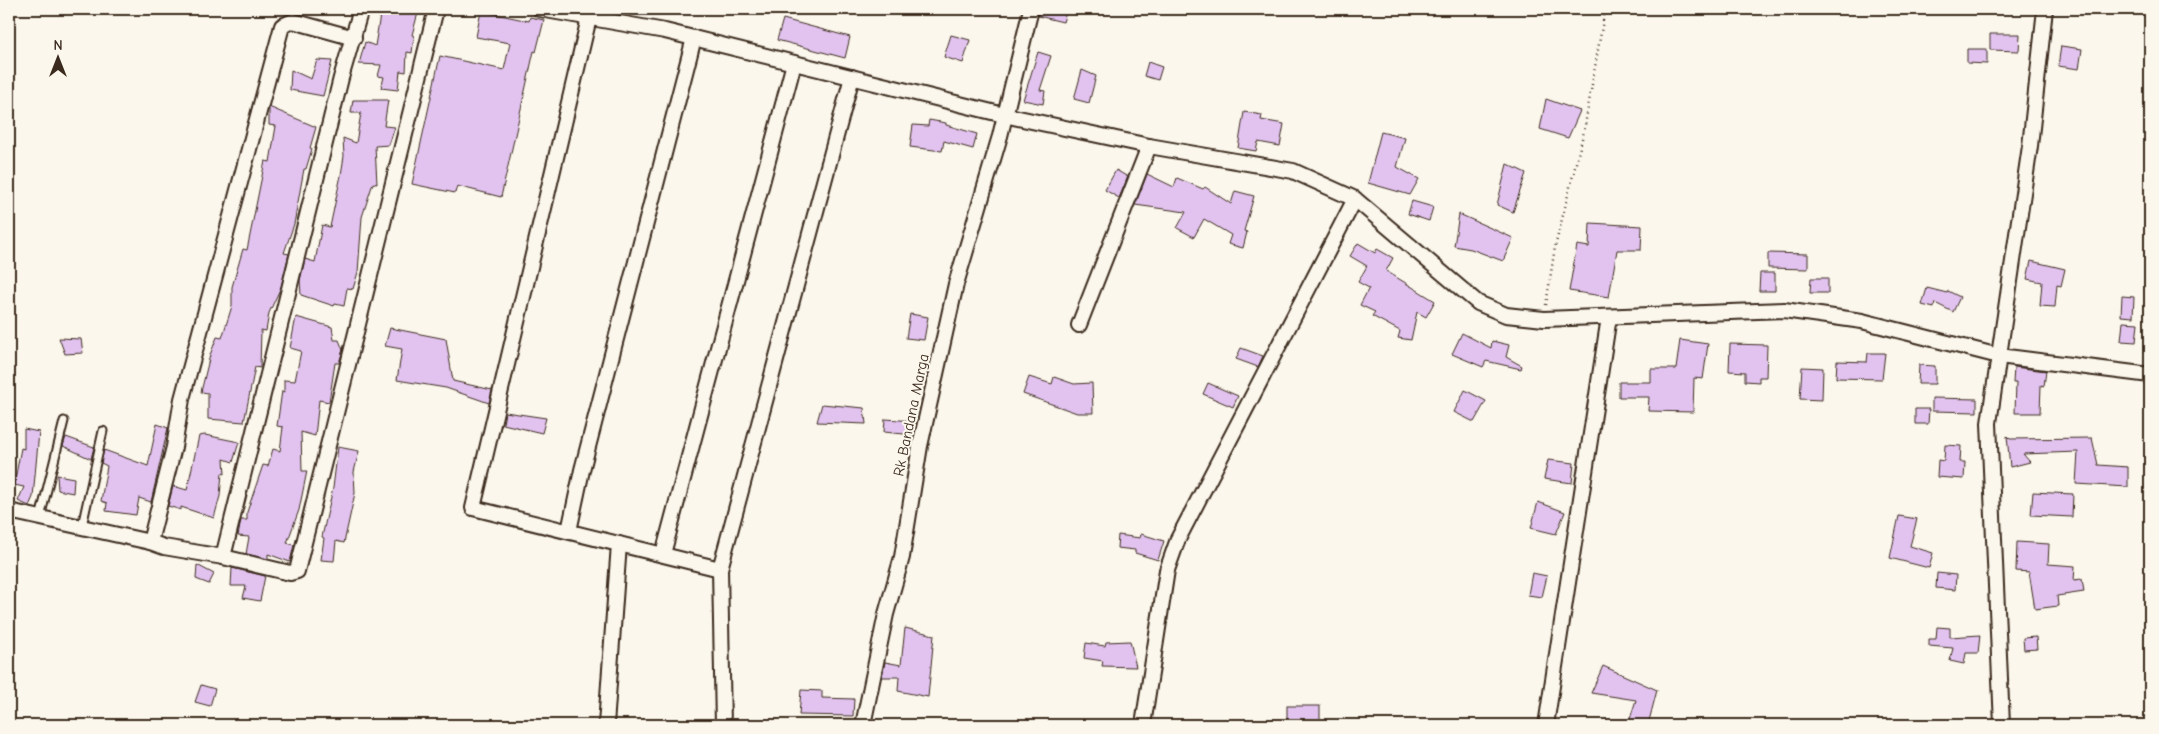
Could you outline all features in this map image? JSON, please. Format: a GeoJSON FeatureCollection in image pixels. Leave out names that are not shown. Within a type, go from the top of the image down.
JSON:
{"type":"FeatureCollection","features":[{"type":"Feature","properties":{"kind":"street"},"geometry":{"type":"LineString","coordinates":[[224,557],[325,141],[361,9]]}},
{"type":"Feature","properties":{"kind":"street"},"geometry":{"type":"LineString","coordinates":[[9,511],[82,526],[164,547],[224,557],[290,573],[297,572],[436,9]]}},
{"type":"Feature","properties":{"kind":"street"},"geometry":{"type":"LineString","coordinates":[[540,9],[694,38],[1004,115],[1149,146],[1293,171],[1355,199],[1478,303],[1506,315],[1544,319],[1784,310],[1862,320],[1999,356],[2150,375]]}},
{"type":"Feature","properties":{"kind":"street","name":"Rk Bandana Marga"},"geometry":{"type":"LineString","coordinates":[[863,725],[884,622],[902,557],[920,446],[956,284],[1004,115],[1031,9]]}},
{"type":"Feature","properties":{"kind":"street"},"geometry":{"type":"LineString","coordinates":[[2002,725],[1989,423],[2030,146],[2045,9]]}},
{"type":"Feature","properties":{"kind":"street"},"geometry":{"type":"LineString","coordinates":[[589,18],[473,508],[720,569]]}},
{"type":"Feature","properties":{"kind":"street"},"geometry":{"type":"LineString","coordinates":[[150,542],[174,447],[182,399],[197,350],[282,26],[293,21],[354,38]]}},
{"type":"Feature","properties":{"kind":"street"},"geometry":{"type":"LineString","coordinates":[[569,532],[582,470],[694,38]]}},
{"type":"Feature","properties":{"kind":"street"},"geometry":{"type":"LineString","coordinates":[[663,554],[794,63]]}},
{"type":"Feature","properties":{"kind":"street"},"geometry":{"type":"LineString","coordinates":[[723,725],[720,569],[852,77]]}},
{"type":"Feature","properties":{"kind":"street"},"geometry":{"type":"LineString","coordinates":[[1079,325],[1149,146]]}},
{"type":"Feature","properties":{"kind":"street"},"geometry":{"type":"LineString","coordinates":[[1143,725],[1167,570],[1178,539],[1355,199]]}},
{"type":"Feature","properties":{"kind":"street"},"geometry":{"type":"LineString","coordinates":[[1546,725],[1609,317]]}},
{"type":"Feature","properties":{"kind":"street"},"geometry":{"type":"LineString","coordinates":[[606,725],[618,544]]}},
{"type":"Feature","properties":{"kind":"lane"},"geometry":{"type":"LineString","coordinates":[[40,518],[64,421]]}},
{"type":"Feature","properties":{"kind":"lane"},"geometry":{"type":"LineString","coordinates":[[82,526],[102,431]]}},
{"type":"Feature","properties":{"kind":"path"},"geometry":{"type":"LineString","coordinates":[[1544,319],[1555,247],[1584,131],[1605,9]]}},
{"type":"Feature","properties":{"kind":"building"},"geometry":{"type":"Polygon","coordinates":[[[381,9],[419,9],[412,35],[414,36],[412,53],[407,52],[406,72],[400,71],[398,90],[381,88],[384,77],[378,76],[381,65],[359,64],[365,42],[375,46],[381,9]]]}},
{"type":"Feature","properties":{"kind":"building"},"geometry":{"type":"Polygon","coordinates":[[[1040,9],[1067,9],[1063,22],[1038,16],[1040,9]]]}},
{"type":"Feature","properties":{"kind":"building"},"geometry":{"type":"Polygon","coordinates":[[[481,11],[529,21],[530,17],[544,20],[536,52],[534,51],[501,197],[457,186],[455,193],[412,184],[440,56],[504,70],[510,43],[476,37],[481,11]]]}},
{"type":"Feature","properties":{"kind":"building"},"geometry":{"type":"Polygon","coordinates":[[[783,19],[850,37],[845,58],[777,40],[783,19]]]}},
{"type":"Feature","properties":{"kind":"building"},"geometry":{"type":"Polygon","coordinates":[[[1990,34],[2020,34],[2019,51],[1990,50],[1990,34]]]}},
{"type":"Feature","properties":{"kind":"building"},"geometry":{"type":"Polygon","coordinates":[[[951,35],[970,40],[963,63],[944,57],[951,35]]]}},
{"type":"Feature","properties":{"kind":"building"},"geometry":{"type":"Polygon","coordinates":[[[2061,46],[2082,49],[2079,69],[2058,66],[2061,46]]]}},
{"type":"Feature","properties":{"kind":"building"},"geometry":{"type":"Polygon","coordinates":[[[1967,49],[1987,49],[1987,64],[1967,63],[1967,49]]]}},
{"type":"Feature","properties":{"kind":"building"},"geometry":{"type":"Polygon","coordinates":[[[1038,52],[1051,56],[1040,90],[1045,91],[1043,104],[1023,100],[1038,52]]]}},
{"type":"Feature","properties":{"kind":"building"},"geometry":{"type":"Polygon","coordinates":[[[317,60],[332,61],[323,96],[290,90],[291,70],[311,79],[317,60]]]}},
{"type":"Feature","properties":{"kind":"building"},"geometry":{"type":"Polygon","coordinates":[[[1148,62],[1162,67],[1158,80],[1144,76],[1148,62]]]}},
{"type":"Feature","properties":{"kind":"building"},"geometry":{"type":"Polygon","coordinates":[[[1082,70],[1096,76],[1089,103],[1074,99],[1082,70]]]}},
{"type":"Feature","properties":{"kind":"building"},"geometry":{"type":"Polygon","coordinates":[[[1546,99],[1580,111],[1568,138],[1540,129],[1546,99]]]}},
{"type":"Feature","properties":{"kind":"building"},"geometry":{"type":"Polygon","coordinates":[[[353,100],[388,100],[384,126],[395,127],[389,145],[375,146],[377,184],[373,183],[362,217],[358,272],[353,289],[347,288],[344,306],[335,304],[334,306],[301,295],[300,280],[305,259],[315,262],[322,225],[330,227],[344,156],[343,138],[356,143],[361,113],[351,113],[353,100]]]}},
{"type":"Feature","properties":{"kind":"building"},"geometry":{"type":"Polygon","coordinates":[[[269,107],[316,127],[310,148],[312,149],[306,169],[304,169],[294,224],[284,253],[289,254],[281,287],[269,313],[266,331],[261,330],[260,368],[255,367],[244,422],[208,419],[208,393],[201,392],[210,355],[217,337],[222,338],[232,306],[232,287],[243,249],[247,250],[265,161],[270,162],[276,126],[269,125],[269,107]]]}},
{"type":"Feature","properties":{"kind":"building"},"geometry":{"type":"Polygon","coordinates":[[[1244,112],[1262,115],[1261,120],[1284,124],[1280,146],[1258,142],[1256,151],[1238,148],[1244,112]]]}},
{"type":"Feature","properties":{"kind":"building"},"geometry":{"type":"Polygon","coordinates":[[[929,120],[946,123],[946,125],[977,134],[973,149],[944,141],[942,151],[910,147],[913,125],[928,126],[929,120]]]}},
{"type":"Feature","properties":{"kind":"building"},"geometry":{"type":"Polygon","coordinates":[[[1381,132],[1405,138],[1397,167],[1419,179],[1410,195],[1368,183],[1381,132]]]}},
{"type":"Feature","properties":{"kind":"building"},"geometry":{"type":"Polygon","coordinates":[[[1507,164],[1526,173],[1513,212],[1497,205],[1507,164]]]}},
{"type":"Feature","properties":{"kind":"building"},"geometry":{"type":"Polygon","coordinates":[[[1116,170],[1128,177],[1119,198],[1105,190],[1116,170]]]}},
{"type":"Feature","properties":{"kind":"building"},"geometry":{"type":"Polygon","coordinates":[[[1147,174],[1174,187],[1177,178],[1203,189],[1205,187],[1231,204],[1235,191],[1254,196],[1244,231],[1247,232],[1243,248],[1228,244],[1231,235],[1204,219],[1194,237],[1177,228],[1186,212],[1135,205],[1147,174]]]}},
{"type":"Feature","properties":{"kind":"building"},"geometry":{"type":"Polygon","coordinates":[[[1412,201],[1433,207],[1429,221],[1408,214],[1412,201]]]}},
{"type":"Feature","properties":{"kind":"building"},"geometry":{"type":"Polygon","coordinates":[[[1459,214],[1513,238],[1503,261],[1471,249],[1454,246],[1459,214]]]}},
{"type":"Feature","properties":{"kind":"building"},"geometry":{"type":"Polygon","coordinates":[[[1590,223],[1642,226],[1641,250],[1617,250],[1609,297],[1569,291],[1577,245],[1589,247],[1590,223]]]}},
{"type":"Feature","properties":{"kind":"building"},"geometry":{"type":"Polygon","coordinates":[[[1358,243],[1375,253],[1377,249],[1393,258],[1386,271],[1435,301],[1426,317],[1417,312],[1411,340],[1398,338],[1400,331],[1372,316],[1375,312],[1360,305],[1369,288],[1358,282],[1367,266],[1350,256],[1358,243]]]}},
{"type":"Feature","properties":{"kind":"building"},"geometry":{"type":"Polygon","coordinates":[[[1768,253],[1808,254],[1808,269],[1768,268],[1768,253]]]}},
{"type":"Feature","properties":{"kind":"building"},"geometry":{"type":"Polygon","coordinates":[[[2031,261],[2065,269],[2061,286],[2057,285],[2055,307],[2040,306],[2042,282],[2027,279],[2031,261]]]}},
{"type":"Feature","properties":{"kind":"building"},"geometry":{"type":"Polygon","coordinates":[[[1760,273],[1775,273],[1775,291],[1759,291],[1760,273]]]}},
{"type":"Feature","properties":{"kind":"building"},"geometry":{"type":"Polygon","coordinates":[[[1811,278],[1828,278],[1828,293],[1810,293],[1811,278]]]}},
{"type":"Feature","properties":{"kind":"building"},"geometry":{"type":"Polygon","coordinates":[[[1927,288],[1947,293],[1948,291],[1960,297],[1953,312],[1935,303],[1934,308],[1922,305],[1927,288]]]}},
{"type":"Feature","properties":{"kind":"building"},"geometry":{"type":"Polygon","coordinates":[[[2122,296],[2134,297],[2133,317],[2121,316],[2122,296]]]}},
{"type":"Feature","properties":{"kind":"building"},"geometry":{"type":"Polygon","coordinates":[[[910,314],[928,317],[924,340],[906,338],[910,314]]]}},
{"type":"Feature","properties":{"kind":"building"},"geometry":{"type":"Polygon","coordinates":[[[296,317],[332,327],[334,340],[339,340],[343,350],[339,363],[335,363],[329,402],[319,400],[315,436],[301,432],[302,471],[307,471],[299,510],[287,543],[294,545],[290,562],[268,554],[268,559],[246,554],[249,537],[238,536],[241,520],[247,520],[247,512],[263,465],[268,466],[273,449],[280,451],[283,427],[277,426],[282,391],[284,392],[284,380],[295,381],[301,351],[290,348],[296,317]]]}},
{"type":"Feature","properties":{"kind":"building"},"geometry":{"type":"Polygon","coordinates":[[[2123,322],[2138,323],[2136,342],[2121,341],[2123,322]]]}},
{"type":"Feature","properties":{"kind":"building"},"geometry":{"type":"Polygon","coordinates":[[[390,328],[446,339],[453,381],[492,390],[489,403],[446,388],[397,380],[402,349],[385,346],[390,328]]]}},
{"type":"Feature","properties":{"kind":"building"},"geometry":{"type":"Polygon","coordinates":[[[1462,333],[1491,348],[1492,341],[1509,345],[1506,357],[1522,366],[1521,369],[1486,361],[1483,367],[1452,354],[1462,333]]]}},
{"type":"Feature","properties":{"kind":"building"},"geometry":{"type":"Polygon","coordinates":[[[59,338],[81,339],[83,353],[65,354],[59,338]]]}},
{"type":"Feature","properties":{"kind":"building"},"geometry":{"type":"Polygon","coordinates":[[[1680,340],[1708,344],[1703,379],[1694,378],[1693,412],[1648,411],[1649,397],[1619,397],[1619,382],[1651,382],[1651,369],[1676,369],[1680,340]]]}},
{"type":"Feature","properties":{"kind":"building"},"geometry":{"type":"Polygon","coordinates":[[[1730,344],[1767,345],[1766,377],[1759,377],[1759,382],[1745,381],[1745,372],[1729,371],[1730,344]]]}},
{"type":"Feature","properties":{"kind":"building"},"geometry":{"type":"Polygon","coordinates":[[[1241,348],[1263,356],[1258,367],[1236,359],[1241,348]]]}},
{"type":"Feature","properties":{"kind":"building"},"geometry":{"type":"Polygon","coordinates":[[[1868,353],[1885,353],[1882,379],[1836,378],[1837,361],[1867,362],[1868,353]]]}},
{"type":"Feature","properties":{"kind":"building"},"geometry":{"type":"Polygon","coordinates":[[[1919,365],[1935,366],[1935,384],[1918,384],[1919,365]]]}},
{"type":"Feature","properties":{"kind":"building"},"geometry":{"type":"Polygon","coordinates":[[[1802,367],[1823,368],[1822,400],[1800,399],[1802,367]]]}},
{"type":"Feature","properties":{"kind":"building"},"geometry":{"type":"Polygon","coordinates":[[[2014,367],[2046,371],[2044,386],[2041,385],[2040,413],[2015,413],[2016,383],[2013,383],[2014,367]]]}},
{"type":"Feature","properties":{"kind":"building"},"geometry":{"type":"Polygon","coordinates":[[[1029,377],[1052,384],[1054,377],[1074,384],[1092,383],[1093,413],[1077,413],[1023,394],[1029,377]]]}},
{"type":"Feature","properties":{"kind":"building"},"geometry":{"type":"Polygon","coordinates":[[[1208,383],[1238,396],[1233,407],[1203,394],[1208,383]]]}},
{"type":"Feature","properties":{"kind":"building"},"geometry":{"type":"Polygon","coordinates":[[[1465,390],[1486,401],[1474,422],[1454,412],[1465,390]]]}},
{"type":"Feature","properties":{"kind":"building"},"geometry":{"type":"Polygon","coordinates":[[[1932,398],[1977,399],[1977,412],[1932,411],[1932,398]]]}},
{"type":"Feature","properties":{"kind":"building"},"geometry":{"type":"Polygon","coordinates":[[[822,404],[864,408],[866,424],[817,422],[822,404]]]}},
{"type":"Feature","properties":{"kind":"building"},"geometry":{"type":"Polygon","coordinates":[[[1915,409],[1929,409],[1928,424],[1915,424],[1915,409]]]}},
{"type":"Feature","properties":{"kind":"building"},"geometry":{"type":"Polygon","coordinates":[[[505,412],[546,418],[542,433],[503,424],[505,412]]]}},
{"type":"Feature","properties":{"kind":"building"},"geometry":{"type":"Polygon","coordinates":[[[885,419],[915,421],[914,435],[884,432],[885,419]]]}},
{"type":"Feature","properties":{"kind":"building"},"geometry":{"type":"Polygon","coordinates":[[[157,424],[168,428],[151,502],[139,498],[136,515],[106,511],[107,503],[101,501],[107,466],[101,463],[104,450],[148,466],[157,424]]]}},
{"type":"Feature","properties":{"kind":"building"},"geometry":{"type":"Polygon","coordinates":[[[24,429],[39,432],[33,497],[29,506],[18,501],[24,487],[14,485],[21,448],[24,449],[24,429]]]}},
{"type":"Feature","properties":{"kind":"building"},"geometry":{"type":"Polygon","coordinates":[[[205,435],[239,442],[233,462],[224,459],[225,474],[222,473],[220,496],[214,518],[181,507],[181,510],[168,506],[173,486],[187,490],[199,436],[205,435]]]}},
{"type":"Feature","properties":{"kind":"building"},"geometry":{"type":"Polygon","coordinates":[[[2007,436],[2010,439],[2092,438],[2098,465],[2128,467],[2128,487],[2076,484],[2078,452],[2023,454],[2030,462],[2010,467],[2007,436]]]}},
{"type":"Feature","properties":{"kind":"building"},"geometry":{"type":"Polygon","coordinates":[[[66,437],[94,447],[91,459],[63,446],[66,437]]]}},
{"type":"Feature","properties":{"kind":"building"},"geometry":{"type":"Polygon","coordinates":[[[1945,445],[1961,446],[1960,462],[1965,462],[1964,479],[1937,477],[1938,460],[1944,461],[1945,445]]]}},
{"type":"Feature","properties":{"kind":"building"},"geometry":{"type":"Polygon","coordinates":[[[338,447],[359,451],[354,472],[355,493],[344,543],[336,541],[334,561],[321,560],[324,538],[322,537],[333,488],[338,447]]]}},
{"type":"Feature","properties":{"kind":"building"},"geometry":{"type":"Polygon","coordinates":[[[1548,460],[1574,463],[1572,483],[1544,479],[1548,460]]]}},
{"type":"Feature","properties":{"kind":"building"},"geometry":{"type":"Polygon","coordinates":[[[57,475],[74,478],[73,493],[58,490],[57,475]]]}},
{"type":"Feature","properties":{"kind":"building"},"geometry":{"type":"Polygon","coordinates":[[[2033,492],[2073,494],[2072,517],[2031,515],[2033,492]]]}},
{"type":"Feature","properties":{"kind":"building"},"geometry":{"type":"Polygon","coordinates":[[[1538,502],[1565,512],[1556,534],[1531,528],[1538,502]]]}},
{"type":"Feature","properties":{"kind":"building"},"geometry":{"type":"Polygon","coordinates":[[[1899,516],[1917,519],[1910,546],[1933,553],[1929,568],[1890,558],[1899,516]]]}},
{"type":"Feature","properties":{"kind":"building"},"geometry":{"type":"Polygon","coordinates":[[[1141,534],[1164,541],[1158,560],[1135,553],[1135,550],[1117,548],[1118,535],[1140,538],[1141,534]]]}},
{"type":"Feature","properties":{"kind":"building"},"geometry":{"type":"Polygon","coordinates":[[[2017,542],[2049,544],[2048,564],[2075,566],[2074,580],[2082,579],[2084,592],[2057,596],[2058,606],[2035,609],[2029,572],[2016,571],[2017,542]]]}},
{"type":"Feature","properties":{"kind":"building"},"geometry":{"type":"Polygon","coordinates":[[[197,565],[214,574],[209,584],[196,579],[197,565]]]}},
{"type":"Feature","properties":{"kind":"building"},"geometry":{"type":"Polygon","coordinates":[[[232,568],[265,576],[260,601],[243,598],[246,586],[231,586],[232,568]]]}},
{"type":"Feature","properties":{"kind":"building"},"geometry":{"type":"Polygon","coordinates":[[[1532,573],[1547,576],[1542,597],[1528,595],[1532,573]]]}},
{"type":"Feature","properties":{"kind":"building"},"geometry":{"type":"Polygon","coordinates":[[[1937,573],[1956,575],[1955,590],[1936,588],[1937,573]]]}},
{"type":"Feature","properties":{"kind":"building"},"geometry":{"type":"Polygon","coordinates":[[[1937,627],[1950,628],[1950,637],[1980,635],[1978,653],[1966,653],[1964,664],[1950,661],[1953,648],[1929,646],[1929,639],[1936,639],[1937,627]]]}},
{"type":"Feature","properties":{"kind":"building"},"geometry":{"type":"Polygon","coordinates":[[[905,628],[934,635],[928,697],[898,691],[899,677],[882,677],[885,662],[901,665],[905,628]]]}},
{"type":"Feature","properties":{"kind":"building"},"geometry":{"type":"Polygon","coordinates":[[[2036,637],[2037,649],[2024,650],[2023,638],[2036,637]]]}},
{"type":"Feature","properties":{"kind":"building"},"geometry":{"type":"Polygon","coordinates":[[[1130,641],[1136,667],[1102,666],[1103,661],[1084,658],[1086,643],[1105,646],[1106,642],[1130,641]]]}},
{"type":"Feature","properties":{"kind":"building"},"geometry":{"type":"Polygon","coordinates":[[[1603,666],[1657,690],[1648,725],[1628,725],[1636,700],[1591,693],[1603,666]]]}},
{"type":"Feature","properties":{"kind":"building"},"geometry":{"type":"Polygon","coordinates":[[[201,685],[215,689],[210,706],[195,702],[201,685]]]}},
{"type":"Feature","properties":{"kind":"building"},"geometry":{"type":"Polygon","coordinates":[[[801,690],[822,691],[822,698],[854,699],[853,716],[799,715],[801,690]]]}},
{"type":"Feature","properties":{"kind":"building"},"geometry":{"type":"Polygon","coordinates":[[[1287,706],[1320,706],[1320,725],[1287,725],[1287,706]]]}}]}
